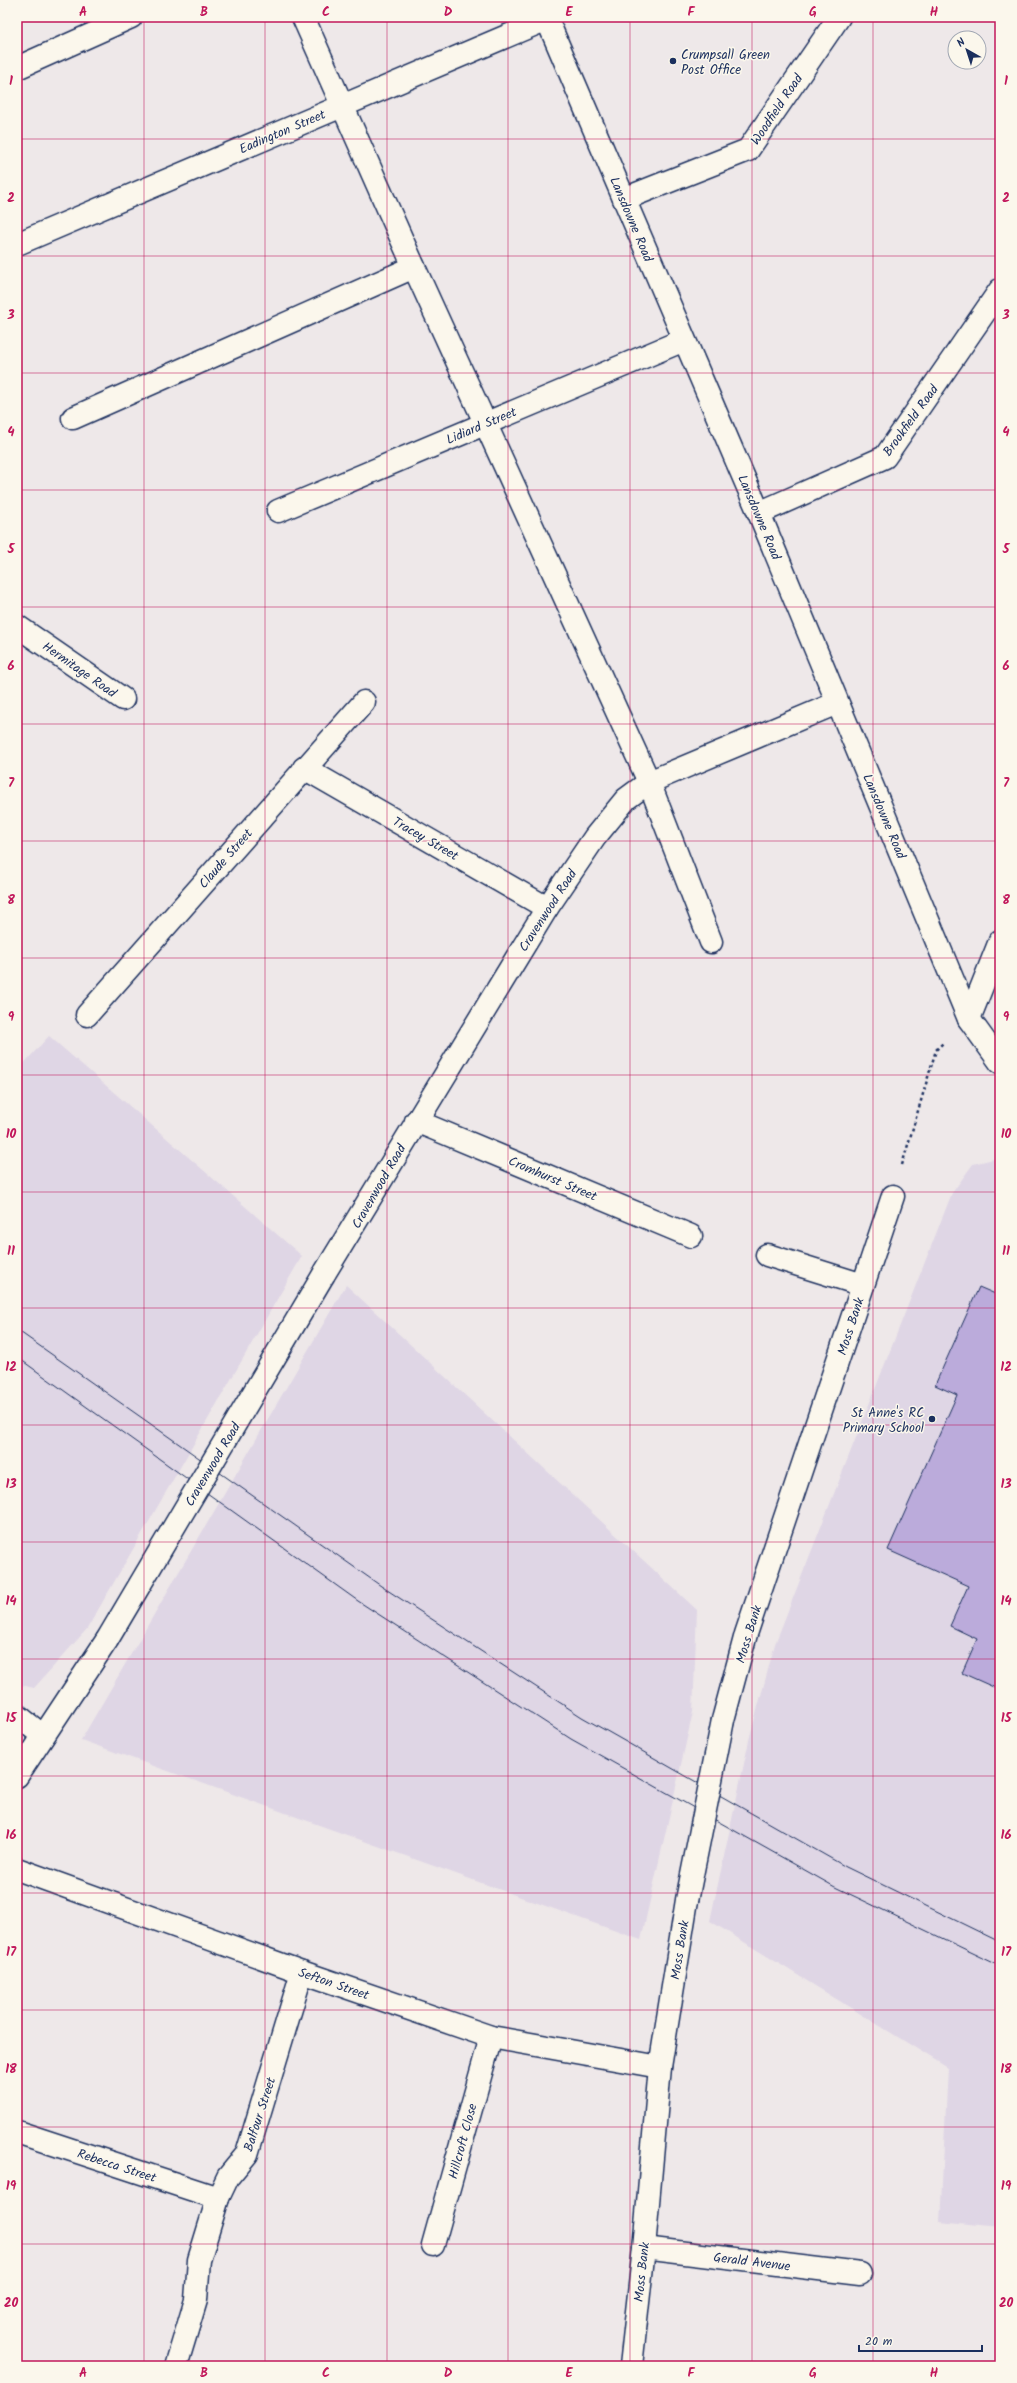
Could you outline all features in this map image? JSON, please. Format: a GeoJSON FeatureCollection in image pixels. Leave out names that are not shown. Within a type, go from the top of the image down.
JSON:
{"type":"FeatureCollection","features":[{"type":"Feature","properties":{"kind":"street"},"geometry":{"type":"LineString","coordinates":[[17,68],[131,17]]}},
{"type":"Feature","properties":{"kind":"street"},"geometry":{"type":"LineString","coordinates":[[303,17],[485,424],[649,782],[711,942]]}},
{"type":"Feature","properties":{"kind":"street","name":"Woodfield Road"},"geometry":{"type":"LineString","coordinates":[[624,199],[748,150],[840,17]]}},
{"type":"Feature","properties":{"kind":"street","name":"Eadington Street"},"geometry":{"type":"LineString","coordinates":[[17,244],[547,18]]}},
{"type":"Feature","properties":{"kind":"street","name":"Lansdowne Road"},"geometry":{"type":"LineString","coordinates":[[547,18],[759,513],[969,1019],[1000,1062]]}},
{"type":"Feature","properties":{"kind":"street"},"geometry":{"type":"LineString","coordinates":[[73,418],[414,267]]}},
{"type":"Feature","properties":{"kind":"street","name":"Brookfield Road"},"geometry":{"type":"LineString","coordinates":[[759,513],[885,457],[1000,290]]}},
{"type":"Feature","properties":{"kind":"street","name":"Lidiard Street"},"geometry":{"type":"LineString","coordinates":[[278,511],[684,340]]}},
{"type":"Feature","properties":{"kind":"street","name":"Hermitage Road"},"geometry":{"type":"LineString","coordinates":[[17,626],[123,699]]}},
{"type":"Feature","properties":{"kind":"street","name":"Claude Street"},"geometry":{"type":"LineString","coordinates":[[87,1015],[364,702]]}},
{"type":"Feature","properties":{"kind":"street","name":"Cravenwood Road"},"geometry":{"type":"LineString","coordinates":[[17,1776],[107,1640],[324,1274],[349,1236],[416,1121],[547,908],[595,837],[626,800],[649,782],[837,703]]}},
{"type":"Feature","properties":{"kind":"street","name":"Tracey Street"},"geometry":{"type":"LineString","coordinates":[[304,768],[547,908]]}},
{"type":"Feature","properties":{"kind":"street"},"geometry":{"type":"LineString","coordinates":[[969,1019],[1000,941]]}},
{"type":"Feature","properties":{"kind":"street","name":"Cromhurst Street"},"geometry":{"type":"LineString","coordinates":[[416,1121],[691,1236]]}},
{"type":"Feature","properties":{"kind":"street","name":"Moss Bank"},"geometry":{"type":"LineString","coordinates":[[630,2366],[644,2248],[660,2067],[687,1900],[723,1720],[746,1634],[893,1196]]}},
{"type":"Feature","properties":{"kind":"street"},"geometry":{"type":"LineString","coordinates":[[766,1255],[863,1285]]}},
{"type":"Feature","properties":{"kind":"street"},"geometry":{"type":"LineString","coordinates":[[17,1714],[43,1736]]}},
{"type":"Feature","properties":{"kind":"street","name":"Sefton Street"},"geometry":{"type":"LineString","coordinates":[[17,1869],[302,1972],[491,2037],[660,2067]]}},
{"type":"Feature","properties":{"kind":"street","name":"Balfour Street"},"geometry":{"type":"LineString","coordinates":[[176,2366],[196,2300],[199,2260],[218,2198],[228,2177],[247,2154],[302,1972]]}},
{"type":"Feature","properties":{"kind":"street","name":"Hillcroft Close"},"geometry":{"type":"LineString","coordinates":[[434,2245],[491,2037]]}},
{"type":"Feature","properties":{"kind":"street","name":"Rebecca Street"},"geometry":{"type":"LineString","coordinates":[[17,2132],[218,2198]]}},
{"type":"Feature","properties":{"kind":"street","name":"Gerald Avenue"},"geometry":{"type":"LineString","coordinates":[[644,2248],[860,2274]]}},
{"type":"Feature","properties":{"kind":"path"},"geometry":{"type":"LineString","coordinates":[[893,1196],[936,1050],[969,1019]]}},
{"type":"Feature","properties":{"kind":"shaded area"},"geometry":{"type":"Polygon","coordinates":[[[49,1036],[302,1256],[87,1629],[34,1688],[17,1684],[17,1071],[49,1036]]]}},
{"type":"Feature","properties":{"kind":"shaded area"},"geometry":{"type":"Polygon","coordinates":[[[994,1159],[1000,1160],[1000,2228],[940,2222],[948,2068],[710,1921],[750,1736],[775,1644],[952,1193],[973,1164],[994,1159]]]}},
{"type":"Feature","properties":{"kind":"shaded area"},"geometry":{"type":"Polygon","coordinates":[[[346,1285],[697,1610],[693,1712],[641,1940],[81,1740],[346,1285]]]}},
{"type":"Feature","properties":{"kind":"building"},"geometry":{"type":"Polygon","coordinates":[[[979,1287],[1000,1296],[1000,1690],[962,1673],[977,1639],[950,1626],[968,1586],[888,1550],[957,1395],[935,1385],[979,1287]]]}},
{"type":"Feature","properties":{"kind":"tram line"},"geometry":{"type":"LineString","coordinates":[[17,1330],[381,1586],[582,1717],[846,1867],[1000,1942]]}},
{"type":"Feature","properties":{"kind":"tram line"},"geometry":{"type":"LineString","coordinates":[[17,1357],[358,1601],[571,1739],[835,1887],[1000,1966]]}},
{"type":"Feature","properties":{"kind":"place","name":"Crumpsall Green Post Office"},"geometry":{"type":"Point","coordinates":[673,61]}},
{"type":"Feature","properties":{"kind":"place","name":"St Anne's RC Primary School"},"geometry":{"type":"Point","coordinates":[932,1419]}}]}
